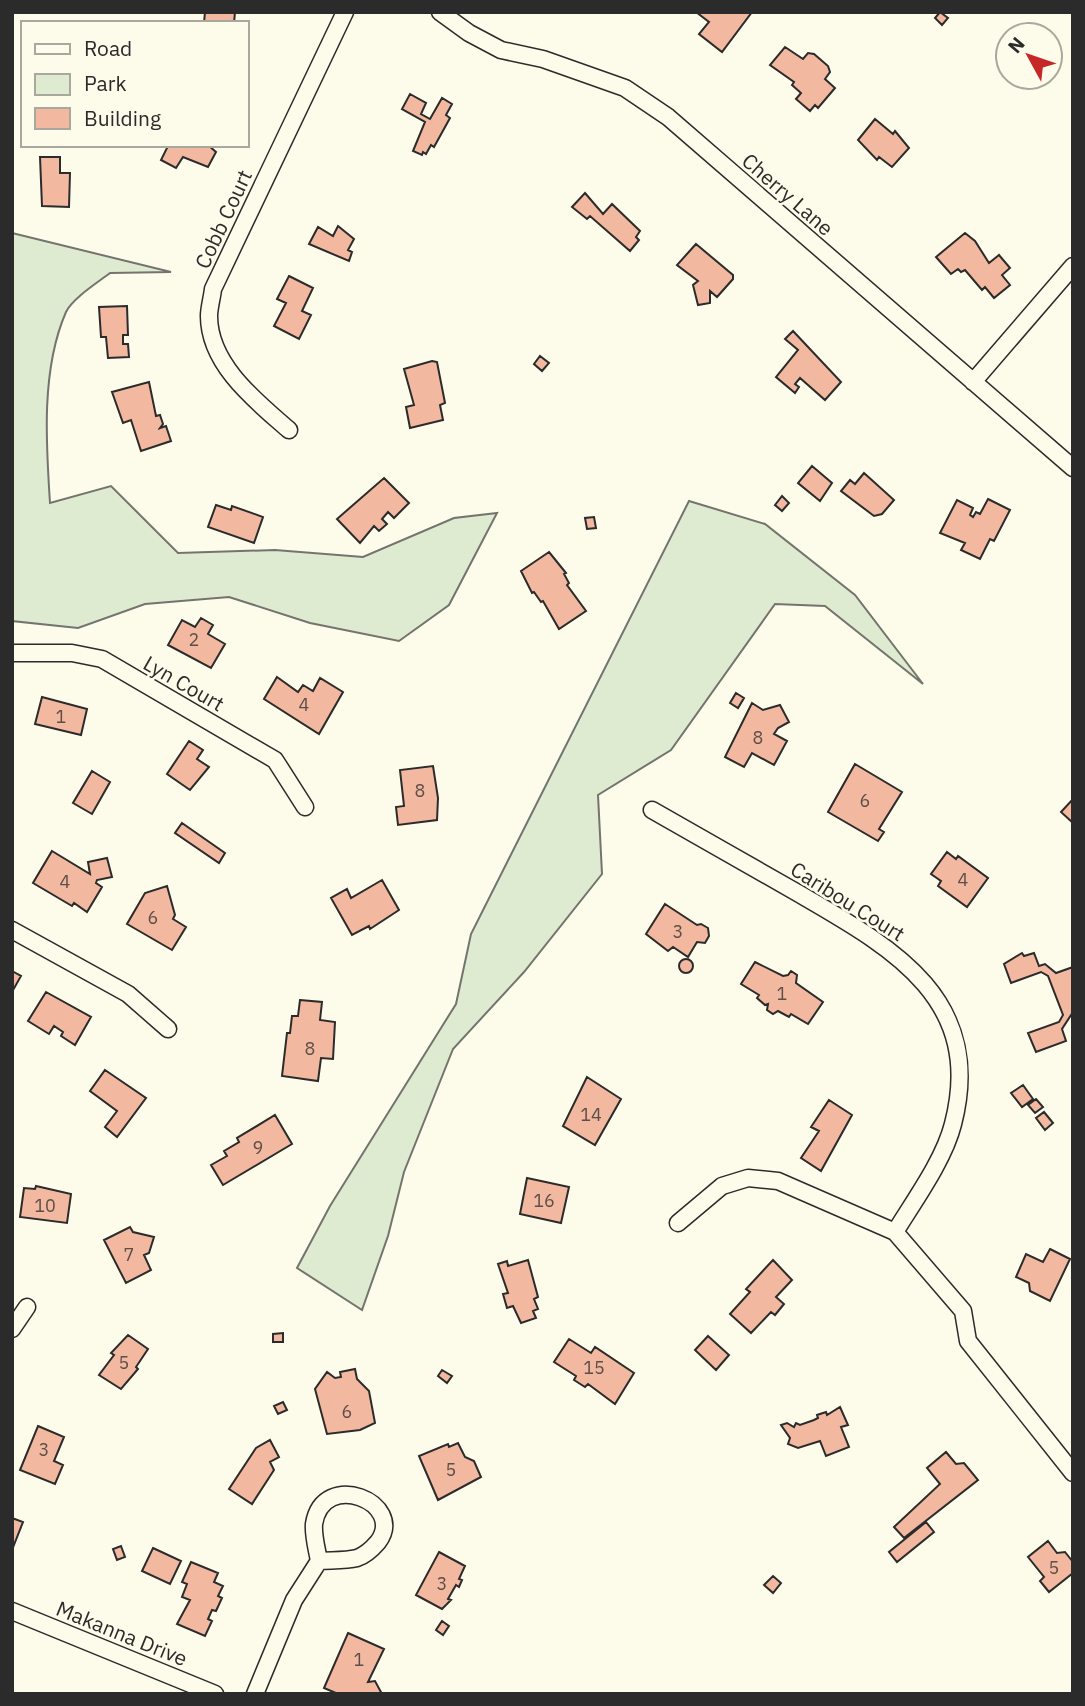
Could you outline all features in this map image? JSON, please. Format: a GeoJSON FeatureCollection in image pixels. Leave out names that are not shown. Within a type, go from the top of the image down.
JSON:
{"type":"FeatureCollection","features":[{"type":"Feature","properties":{"kind":"street","name":"Cobb Court"},"geometry":{"type":"LineString","coordinates":[[289,430],[251,397],[229,369],[214,339],[209,317],[213,289],[345,12]]}},
{"type":"Feature","properties":{"kind":"street","name":"Cherry Lane"},"geometry":{"type":"LineString","coordinates":[[440,12],[468,33],[501,50],[543,59],[625,88],[668,117],[1073,467]]}},
{"type":"Feature","properties":{"kind":"street"},"geometry":{"type":"LineString","coordinates":[[973,382],[1073,266]]}},
{"type":"Feature","properties":{"kind":"street","name":"Lyn Court"},"geometry":{"type":"LineString","coordinates":[[12,653],[72,653],[102,659],[275,760],[305,807]]}},
{"type":"Feature","properties":{"kind":"street","name":"Caribou Court"},"geometry":{"type":"LineString","coordinates":[[652,810],[864,932],[904,961],[927,984],[944,1011],[957,1041],[958,1080],[953,1125],[895,1233]]}},
{"type":"Feature","properties":{"kind":"street"},"geometry":{"type":"LineString","coordinates":[[12,930],[128,994],[168,1029]]}},
{"type":"Feature","properties":{"kind":"street"},"geometry":{"type":"LineString","coordinates":[[678,1223],[722,1186],[748,1178],[778,1181],[895,1233],[963,1311],[968,1341],[1073,1473]]}},
{"type":"Feature","properties":{"kind":"street"},"geometry":{"type":"LineString","coordinates":[[12,1329],[27,1307]]}},
{"type":"Feature","properties":{"kind":"street"},"geometry":{"type":"LineString","coordinates":[[255,1694],[294,1600],[319,1561],[314,1532],[315,1519],[336,1495],[345,1494],[365,1499],[376,1507],[383,1527],[382,1536],[374,1547],[356,1558],[319,1561]]}},
{"type":"Feature","properties":{"kind":"street","name":"Makanna Drive"},"geometry":{"type":"LineString","coordinates":[[12,1611],[215,1694]]}},
{"type":"Feature","properties":{"kind":"green space"},"geometry":{"type":"Polygon","coordinates":[[[12,233],[171,272],[110,273],[80,296],[66,312],[52,357],[49,382],[47,456],[50,503],[111,486],[178,553],[275,550],[363,557],[454,518],[497,513],[449,605],[399,641],[310,623],[229,597],[145,604],[78,628],[12,621],[12,233]]]}},
{"type":"Feature","properties":{"kind":"green space"},"geometry":{"type":"Polygon","coordinates":[[[689,501],[765,524],[855,595],[923,684],[825,606],[775,604],[671,750],[598,795],[602,874],[524,972],[453,1049],[404,1172],[388,1236],[362,1310],[297,1268],[330,1206],[456,1004],[471,934],[689,501]]]}},
{"type":"Feature","properties":{"kind":"building"},"geometry":{"type":"Polygon","coordinates":[[[205,12],[235,12],[234,21],[204,21],[205,12]]]}},
{"type":"Feature","properties":{"kind":"building"},"geometry":{"type":"Polygon","coordinates":[[[696,12],[752,12],[722,52],[699,34],[709,22],[696,12]]]}},
{"type":"Feature","properties":{"kind":"building"},"geometry":{"type":"Polygon","coordinates":[[[940,12],[948,18],[942,25],[935,18],[940,12]]]}},
{"type":"Feature","properties":{"kind":"building"},"geometry":{"type":"Polygon","coordinates":[[[785,47],[803,59],[808,53],[814,54],[828,66],[830,72],[825,79],[835,88],[818,108],[815,105],[810,111],[796,99],[801,93],[792,85],[794,82],[770,65],[785,47]]]}},
{"type":"Feature","properties":{"kind":"building"},"geometry":{"type":"Polygon","coordinates":[[[410,94],[426,103],[421,114],[430,119],[442,98],[452,104],[446,115],[450,118],[434,147],[431,145],[426,154],[423,152],[422,155],[413,151],[425,122],[402,109],[410,94]]]}},
{"type":"Feature","properties":{"kind":"building"},"geometry":{"type":"Polygon","coordinates":[[[875,119],[893,134],[895,131],[909,148],[892,167],[879,157],[877,160],[858,140],[875,119]]]}},
{"type":"Feature","properties":{"kind":"building"},"geometry":{"type":"Polygon","coordinates":[[[210,147],[216,152],[208,167],[183,157],[176,168],[161,160],[167,148],[210,147]]]}},
{"type":"Feature","properties":{"kind":"building"},"geometry":{"type":"Polygon","coordinates":[[[40,157],[60,157],[60,173],[70,173],[69,207],[42,206],[40,157]]]}},
{"type":"Feature","properties":{"kind":"building"},"geometry":{"type":"Polygon","coordinates":[[[585,193],[603,214],[612,204],[640,231],[636,237],[639,240],[630,251],[590,216],[587,219],[572,207],[585,193]]]}},
{"type":"Feature","properties":{"kind":"building"},"geometry":{"type":"Polygon","coordinates":[[[338,226],[354,239],[348,250],[352,252],[349,261],[309,244],[318,227],[333,236],[338,226]]]}},
{"type":"Feature","properties":{"kind":"building"},"geometry":{"type":"Polygon","coordinates":[[[965,233],[975,241],[989,263],[999,255],[1010,268],[1002,275],[1010,285],[994,298],[985,287],[982,290],[965,270],[961,272],[958,269],[951,274],[936,257],[965,233]]]}},
{"type":"Feature","properties":{"kind":"building"},"geometry":{"type":"Polygon","coordinates":[[[696,244],[733,275],[733,279],[717,297],[710,291],[710,303],[698,305],[693,285],[698,281],[677,265],[696,244]]]}},
{"type":"Feature","properties":{"kind":"building"},"geometry":{"type":"Polygon","coordinates":[[[289,276],[313,288],[302,311],[311,315],[299,339],[274,326],[286,303],[277,299],[289,276]]]}},
{"type":"Feature","properties":{"kind":"building"},"geometry":{"type":"Polygon","coordinates":[[[127,306],[128,335],[123,335],[123,344],[128,344],[129,357],[108,358],[106,337],[101,337],[99,307],[127,306]]]}},
{"type":"Feature","properties":{"kind":"building"},"geometry":{"type":"Polygon","coordinates":[[[793,331],[841,382],[825,400],[800,378],[795,384],[799,387],[795,393],[776,377],[798,350],[785,339],[793,331]]]}},
{"type":"Feature","properties":{"kind":"building"},"geometry":{"type":"Polygon","coordinates":[[[540,356],[549,363],[542,371],[534,364],[540,356]]]}},
{"type":"Feature","properties":{"kind":"building"},"geometry":{"type":"Polygon","coordinates":[[[437,362],[445,403],[440,405],[443,420],[410,428],[406,407],[414,405],[404,369],[437,362]]]}},
{"type":"Feature","properties":{"kind":"building"},"geometry":{"type":"Polygon","coordinates":[[[149,382],[156,416],[160,415],[163,424],[160,428],[166,426],[171,441],[141,451],[131,420],[123,423],[112,392],[149,382]]]}},
{"type":"Feature","properties":{"kind":"building"},"geometry":{"type":"Polygon","coordinates":[[[812,466],[832,483],[820,501],[798,483],[812,466]]]}},
{"type":"Feature","properties":{"kind":"building"},"geometry":{"type":"Polygon","coordinates":[[[864,473],[894,500],[882,514],[874,516],[841,491],[850,480],[855,484],[864,473]]]}},
{"type":"Feature","properties":{"kind":"building"},"geometry":{"type":"Polygon","coordinates":[[[384,478],[409,503],[394,518],[388,512],[382,519],[387,524],[379,531],[374,526],[360,543],[337,519],[384,478]]]}},
{"type":"Feature","properties":{"kind":"building"},"geometry":{"type":"Polygon","coordinates":[[[782,496],[789,503],[782,511],[775,505],[782,496]]]}},
{"type":"Feature","properties":{"kind":"building"},"geometry":{"type":"Polygon","coordinates":[[[988,499],[1010,510],[994,541],[990,539],[980,559],[961,550],[965,543],[940,533],[957,500],[973,508],[970,515],[973,517],[976,512],[980,514],[988,499]]]}},
{"type":"Feature","properties":{"kind":"building"},"geometry":{"type":"Polygon","coordinates":[[[216,505],[231,510],[232,506],[263,517],[254,543],[208,527],[216,505]]]}},
{"type":"Feature","properties":{"kind":"building"},"geometry":{"type":"Polygon","coordinates":[[[594,517],[596,528],[587,529],[585,518],[594,517]]]}},
{"type":"Feature","properties":{"kind":"building"},"geometry":{"type":"Polygon","coordinates":[[[549,552],[566,573],[564,574],[569,583],[567,585],[586,611],[559,629],[543,601],[532,593],[521,571],[549,552]]]}},
{"type":"Feature","properties":{"kind":"building"},"geometry":{"type":"Polygon","coordinates":[[[201,618],[213,625],[208,634],[225,644],[211,668],[168,645],[182,620],[195,627],[201,618]]]}},
{"type":"Feature","properties":{"kind":"building"},"geometry":{"type":"Polygon","coordinates":[[[277,677],[298,692],[303,685],[313,691],[320,678],[343,692],[319,734],[264,699],[277,677]]]}},
{"type":"Feature","properties":{"kind":"building"},"geometry":{"type":"Polygon","coordinates":[[[736,693],[744,698],[738,708],[730,703],[736,693]]]}},
{"type":"Feature","properties":{"kind":"building"},"geometry":{"type":"Polygon","coordinates":[[[42,697],[87,709],[81,735],[35,724],[42,697]]]}},
{"type":"Feature","properties":{"kind":"building"},"geometry":{"type":"Polygon","coordinates":[[[752,703],[763,710],[780,705],[789,722],[778,728],[774,734],[787,741],[774,765],[752,753],[744,767],[725,757],[752,703]]]}},
{"type":"Feature","properties":{"kind":"building"},"geometry":{"type":"Polygon","coordinates":[[[189,741],[203,750],[197,759],[209,767],[190,790],[167,774],[189,741]]]}},
{"type":"Feature","properties":{"kind":"building"},"geometry":{"type":"Polygon","coordinates":[[[855,764],[902,792],[879,829],[884,832],[878,841],[828,812],[855,764]]]}},
{"type":"Feature","properties":{"kind":"building"},"geometry":{"type":"Polygon","coordinates":[[[433,766],[438,798],[437,820],[398,825],[396,807],[404,806],[400,770],[433,766]]]}},
{"type":"Feature","properties":{"kind":"building"},"geometry":{"type":"Polygon","coordinates":[[[92,771],[110,782],[92,814],[73,803],[92,771]]]}},
{"type":"Feature","properties":{"kind":"building"},"geometry":{"type":"Polygon","coordinates":[[[1073,799],[1073,823],[1061,812],[1073,799]]]}},
{"type":"Feature","properties":{"kind":"building"},"geometry":{"type":"Polygon","coordinates":[[[182,823],[225,853],[219,863],[175,833],[182,823]]]}},
{"type":"Feature","properties":{"kind":"building"},"geometry":{"type":"Polygon","coordinates":[[[52,851],[90,874],[88,862],[107,858],[112,877],[97,880],[96,883],[102,887],[87,912],[33,883],[52,851]]]}},
{"type":"Feature","properties":{"kind":"building"},"geometry":{"type":"Polygon","coordinates":[[[947,852],[956,859],[958,856],[988,878],[967,907],[938,886],[941,881],[931,874],[947,852]]]}},
{"type":"Feature","properties":{"kind":"building"},"geometry":{"type":"Polygon","coordinates":[[[382,880],[399,910],[370,929],[369,926],[352,935],[331,898],[347,889],[351,898],[382,880]]]}},
{"type":"Feature","properties":{"kind":"building"},"geometry":{"type":"Polygon","coordinates":[[[167,886],[175,915],[173,919],[186,927],[172,950],[127,924],[145,893],[167,886]]]}},
{"type":"Feature","properties":{"kind":"building"},"geometry":{"type":"Polygon","coordinates":[[[665,904],[697,925],[708,928],[709,936],[705,943],[697,942],[688,957],[673,947],[668,951],[646,934],[665,904]]]}},
{"type":"Feature","properties":{"kind":"building"},"geometry":{"type":"Polygon","coordinates":[[[1022,953],[1024,956],[1034,953],[1039,966],[1045,964],[1056,973],[1073,967],[1073,1012],[1062,1029],[1066,1041],[1036,1052],[1028,1033],[1059,1022],[1063,1015],[1048,976],[1041,972],[1011,983],[1004,964],[1022,953]]]}},
{"type":"Feature","properties":{"kind":"building"},"geometry":{"type":"Polygon","coordinates":[[[683,959],[689,959],[693,966],[689,973],[683,973],[679,969],[679,963],[683,959]]]}},
{"type":"Feature","properties":{"kind":"building"},"geometry":{"type":"Polygon","coordinates":[[[755,962],[783,976],[791,971],[797,975],[796,983],[823,1002],[808,1024],[791,1014],[789,1017],[778,1011],[773,1014],[767,1010],[768,1004],[765,1005],[757,998],[759,995],[741,984],[755,962]]]}},
{"type":"Feature","properties":{"kind":"building"},"geometry":{"type":"Polygon","coordinates":[[[12,971],[21,976],[12,992],[12,971]]]}},
{"type":"Feature","properties":{"kind":"building"},"geometry":{"type":"Polygon","coordinates":[[[46,992],[91,1017],[75,1045],[61,1036],[63,1032],[54,1026],[49,1034],[28,1021],[46,992]]]}},
{"type":"Feature","properties":{"kind":"building"},"geometry":{"type":"Polygon","coordinates":[[[300,1000],[322,1002],[320,1020],[335,1022],[333,1059],[321,1058],[318,1081],[282,1076],[287,1033],[290,1033],[292,1016],[298,1016],[300,1000]]]}},
{"type":"Feature","properties":{"kind":"building"},"geometry":{"type":"Polygon","coordinates":[[[105,1070],[146,1098],[117,1137],[105,1127],[117,1111],[90,1091],[105,1070]]]}},
{"type":"Feature","properties":{"kind":"building"},"geometry":{"type":"Polygon","coordinates":[[[587,1077],[621,1099],[595,1145],[563,1126],[587,1077]]]}},
{"type":"Feature","properties":{"kind":"building"},"geometry":{"type":"Polygon","coordinates":[[[1023,1085],[1033,1099],[1022,1107],[1011,1093],[1023,1085]]]}},
{"type":"Feature","properties":{"kind":"building"},"geometry":{"type":"Polygon","coordinates":[[[1036,1099],[1043,1107],[1035,1113],[1028,1105],[1036,1099]]]}},
{"type":"Feature","properties":{"kind":"building"},"geometry":{"type":"Polygon","coordinates":[[[829,1100],[852,1115],[821,1171],[801,1158],[819,1131],[811,1127],[829,1100]]]}},
{"type":"Feature","properties":{"kind":"building"},"geometry":{"type":"Polygon","coordinates":[[[1044,1112],[1053,1123],[1045,1130],[1036,1118],[1044,1112]]]}},
{"type":"Feature","properties":{"kind":"building"},"geometry":{"type":"Polygon","coordinates":[[[275,1115],[292,1144],[223,1185],[211,1165],[227,1156],[224,1151],[239,1142],[237,1138],[275,1115]]]}},
{"type":"Feature","properties":{"kind":"building"},"geometry":{"type":"Polygon","coordinates":[[[527,1178],[569,1187],[561,1223],[520,1214],[527,1178]]]}},
{"type":"Feature","properties":{"kind":"building"},"geometry":{"type":"Polygon","coordinates":[[[36,1186],[71,1194],[67,1223],[20,1217],[24,1188],[35,1189],[36,1186]]]}},
{"type":"Feature","properties":{"kind":"building"},"geometry":{"type":"Polygon","coordinates":[[[130,1227],[133,1232],[154,1237],[149,1253],[144,1255],[151,1270],[126,1283],[104,1240],[130,1227]]]}},
{"type":"Feature","properties":{"kind":"building"},"geometry":{"type":"Polygon","coordinates":[[[1050,1249],[1070,1259],[1050,1301],[1030,1291],[1029,1283],[1016,1277],[1026,1254],[1043,1262],[1050,1249]]]}},
{"type":"Feature","properties":{"kind":"building"},"geometry":{"type":"Polygon","coordinates":[[[528,1260],[538,1297],[534,1299],[538,1309],[533,1311],[536,1318],[521,1323],[513,1306],[507,1308],[503,1294],[508,1293],[498,1264],[507,1261],[508,1266],[528,1260]]]}},
{"type":"Feature","properties":{"kind":"building"},"geometry":{"type":"Polygon","coordinates":[[[773,1260],[792,1280],[776,1297],[784,1304],[775,1315],[771,1312],[751,1333],[730,1314],[750,1292],[746,1289],[773,1260]]]}},
{"type":"Feature","properties":{"kind":"building"},"geometry":{"type":"Polygon","coordinates":[[[283,1333],[283,1342],[273,1342],[273,1334],[283,1333]]]}},
{"type":"Feature","properties":{"kind":"building"},"geometry":{"type":"Polygon","coordinates":[[[128,1335],[148,1349],[136,1367],[138,1369],[121,1389],[99,1375],[114,1355],[111,1353],[128,1335]]]}},
{"type":"Feature","properties":{"kind":"building"},"geometry":{"type":"Polygon","coordinates":[[[708,1336],[729,1355],[716,1370],[695,1350],[708,1336]]]}},
{"type":"Feature","properties":{"kind":"building"},"geometry":{"type":"Polygon","coordinates":[[[569,1339],[591,1353],[595,1347],[634,1373],[615,1404],[588,1384],[585,1387],[574,1380],[576,1376],[554,1362],[569,1339]]]}},
{"type":"Feature","properties":{"kind":"building"},"geometry":{"type":"Polygon","coordinates":[[[355,1369],[357,1379],[369,1391],[375,1423],[360,1430],[327,1434],[315,1389],[327,1372],[335,1378],[341,1377],[340,1372],[355,1369]]]}},
{"type":"Feature","properties":{"kind":"building"},"geometry":{"type":"Polygon","coordinates":[[[442,1370],[452,1376],[447,1383],[438,1376],[442,1370]]]}},
{"type":"Feature","properties":{"kind":"building"},"geometry":{"type":"Polygon","coordinates":[[[283,1402],[287,1410],[278,1414],[274,1406],[283,1402]]]}},
{"type":"Feature","properties":{"kind":"building"},"geometry":{"type":"Polygon","coordinates":[[[840,1407],[848,1425],[841,1427],[849,1447],[826,1456],[820,1441],[798,1448],[788,1444],[790,1438],[781,1425],[787,1423],[794,1427],[796,1423],[800,1425],[814,1420],[818,1418],[817,1415],[826,1412],[827,1415],[840,1407]]]}},
{"type":"Feature","properties":{"kind":"building"},"geometry":{"type":"Polygon","coordinates":[[[38,1426],[64,1437],[54,1461],[63,1465],[55,1484],[20,1470],[38,1426]]]}},
{"type":"Feature","properties":{"kind":"building"},"geometry":{"type":"Polygon","coordinates":[[[270,1440],[279,1457],[270,1462],[274,1470],[252,1504],[229,1489],[256,1448],[270,1440]]]}},
{"type":"Feature","properties":{"kind":"building"},"geometry":{"type":"Polygon","coordinates":[[[458,1443],[465,1457],[474,1461],[481,1477],[438,1500],[419,1456],[448,1444],[449,1447],[458,1443]]]}},
{"type":"Feature","properties":{"kind":"building"},"geometry":{"type":"Polygon","coordinates":[[[946,1452],[956,1464],[964,1463],[978,1480],[904,1538],[894,1527],[940,1484],[927,1468],[946,1452]]]}},
{"type":"Feature","properties":{"kind":"building"},"geometry":{"type":"Polygon","coordinates":[[[12,1518],[23,1522],[12,1550],[12,1518]]]}},
{"type":"Feature","properties":{"kind":"building"},"geometry":{"type":"Polygon","coordinates":[[[926,1522],[934,1532],[897,1562],[889,1552],[926,1522]]]}},
{"type":"Feature","properties":{"kind":"building"},"geometry":{"type":"Polygon","coordinates":[[[1048,1541],[1057,1553],[1065,1552],[1073,1562],[1073,1573],[1049,1592],[1040,1581],[1044,1577],[1028,1557],[1048,1541]]]}},
{"type":"Feature","properties":{"kind":"building"},"geometry":{"type":"Polygon","coordinates":[[[121,1546],[125,1557],[117,1560],[113,1549],[121,1546]]]}},
{"type":"Feature","properties":{"kind":"building"},"geometry":{"type":"Polygon","coordinates":[[[153,1548],[181,1561],[170,1584],[142,1571],[153,1548]]]}},
{"type":"Feature","properties":{"kind":"building"},"geometry":{"type":"Polygon","coordinates":[[[439,1552],[465,1566],[459,1579],[462,1580],[459,1587],[456,1585],[448,1599],[451,1600],[442,1609],[416,1595],[439,1552]]]}},
{"type":"Feature","properties":{"kind":"building"},"geometry":{"type":"Polygon","coordinates":[[[191,1562],[218,1573],[214,1582],[223,1586],[218,1596],[222,1598],[216,1611],[212,1610],[208,1619],[212,1621],[205,1636],[177,1624],[190,1600],[182,1597],[187,1584],[182,1582],[191,1562]]]}},
{"type":"Feature","properties":{"kind":"building"},"geometry":{"type":"Polygon","coordinates":[[[773,1576],[781,1583],[773,1593],[764,1585],[773,1576]]]}},
{"type":"Feature","properties":{"kind":"building"},"geometry":{"type":"Polygon","coordinates":[[[442,1621],[449,1626],[443,1635],[436,1630],[442,1621]]]}},
{"type":"Feature","properties":{"kind":"building"},"geometry":{"type":"Polygon","coordinates":[[[348,1633],[384,1649],[368,1682],[375,1681],[382,1694],[338,1694],[324,1688],[348,1633]]]}}]}
